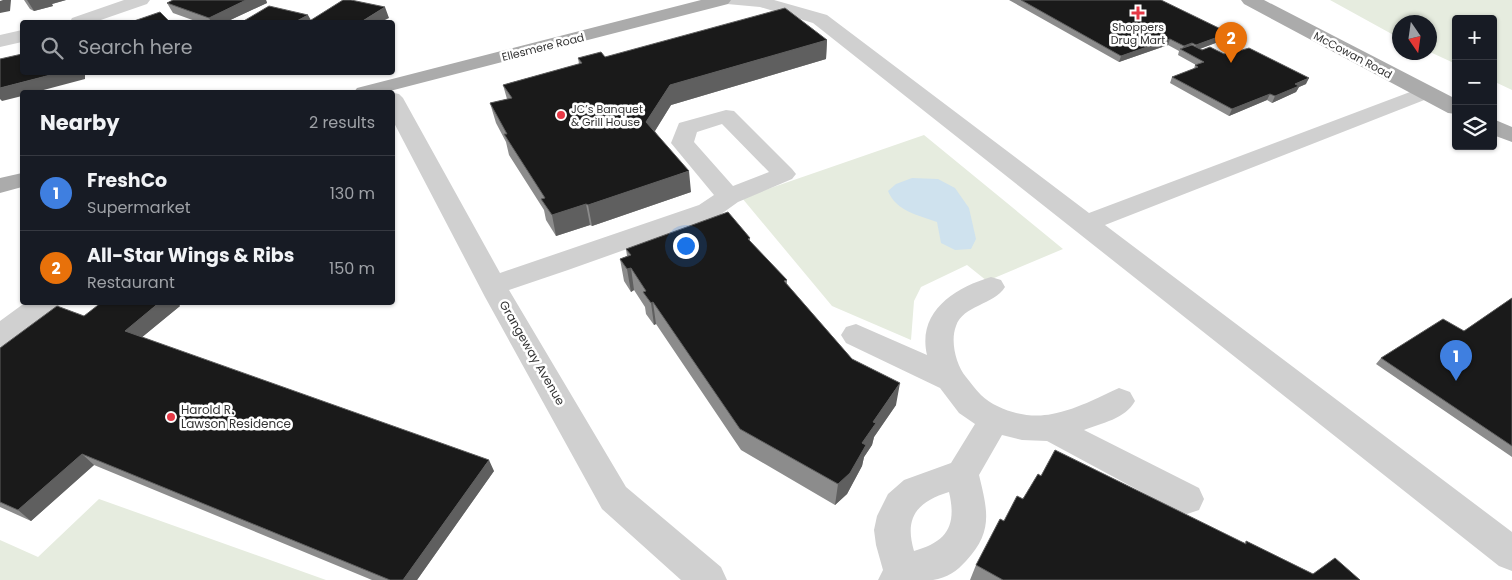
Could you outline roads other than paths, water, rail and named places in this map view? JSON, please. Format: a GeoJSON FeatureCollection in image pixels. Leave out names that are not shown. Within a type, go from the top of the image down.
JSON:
{"type":"FeatureCollection","features":[{"type":"Feature","properties":{"kind":"main road","name":"Ellesmere Road"},"geometry":{"type":"LineString","coordinates":[[395,91],[722,0]]}},
{"type":"Feature","properties":{"kind":"main road","name":"McCowan Road"},"geometry":{"type":"LineString","coordinates":[[1250,0],[1452,106]]}},
{"type":"Feature","properties":{"kind":"main road"},"geometry":{"type":"LineString","coordinates":[[1497,128],[1512,135]]}},
{"type":"Feature","properties":{"kind":"main road"},"geometry":{"type":"LineString","coordinates":[[0,186],[20,181]]}},
{"type":"Feature","properties":{"kind":"street"},"geometry":{"type":"LineString","coordinates":[[85,20],[141,0]]}},
{"type":"Feature","properties":{"kind":"street"},"geometry":{"type":"LineString","coordinates":[[733,0],[822,9],[1085,224],[1512,554]]}},
{"type":"Feature","properties":{"kind":"street"},"geometry":{"type":"LineString","coordinates":[[0,41],[20,36]]}},
{"type":"Feature","properties":{"kind":"street"},"geometry":{"type":"LineString","coordinates":[[1085,224],[1424,93]]}},
{"type":"Feature","properties":{"kind":"street","name":"Grangeway Avenue"},"geometry":{"type":"LineString","coordinates":[[395,101],[493,285],[614,498],[708,580]]}},
{"type":"Feature","properties":{"kind":"street"},"geometry":{"type":"LineString","coordinates":[[493,285],[559,264],[708,211],[729,197]]}},
{"type":"Feature","properties":{"kind":"street"},"geometry":{"type":"LineString","coordinates":[[991,287],[962,301],[947,314],[941,327],[938,342],[941,359],[951,380],[970,404],[994,420],[1022,427],[1051,428],[1103,410],[1119,402]]}},
{"type":"Feature","properties":{"kind":"street"},"geometry":{"type":"LineString","coordinates":[[0,336],[43,305]]}},
{"type":"Feature","properties":{"kind":"street"},"geometry":{"type":"LineString","coordinates":[[856,335],[951,380]]}},
{"type":"Feature","properties":{"kind":"street"},"geometry":{"type":"LineString","coordinates":[[962,474],[970,508],[966,536],[943,560],[899,576],[892,531],[900,504],[922,486],[962,474],[994,420]]}},
{"type":"Feature","properties":{"kind":"street"},"geometry":{"type":"LineString","coordinates":[[1051,428],[1188,500]]}},
{"type":"Feature","properties":{"kind":"water"},"geometry":{"type":"Polygon","coordinates":[[[912,178],[938,179],[955,188],[969,208],[976,239],[971,249],[955,250],[941,243],[937,222],[908,211],[896,203],[888,191],[896,184],[912,178]]]}},
{"type":"Feature","properties":{"kind":"place","name":"Shoppers Drug Mart"},"geometry":{"type":"Point","coordinates":[1138,13]}},
{"type":"Feature","properties":{"kind":"place","name":"All-Star Wings & Ribs"},"geometry":{"type":"Point","coordinates":[1231,63]}},
{"type":"Feature","properties":{"kind":"place","name":"JC’s Banquet & Grill House"},"geometry":{"type":"Point","coordinates":[561,115]}},
{"type":"Feature","properties":{"kind":"place","name":"FreshCo"},"geometry":{"type":"Point","coordinates":[1456,381]}},
{"type":"Feature","properties":{"kind":"place","name":"Harold R. Lawson Residence"},"geometry":{"type":"Point","coordinates":[171,417]}}]}
